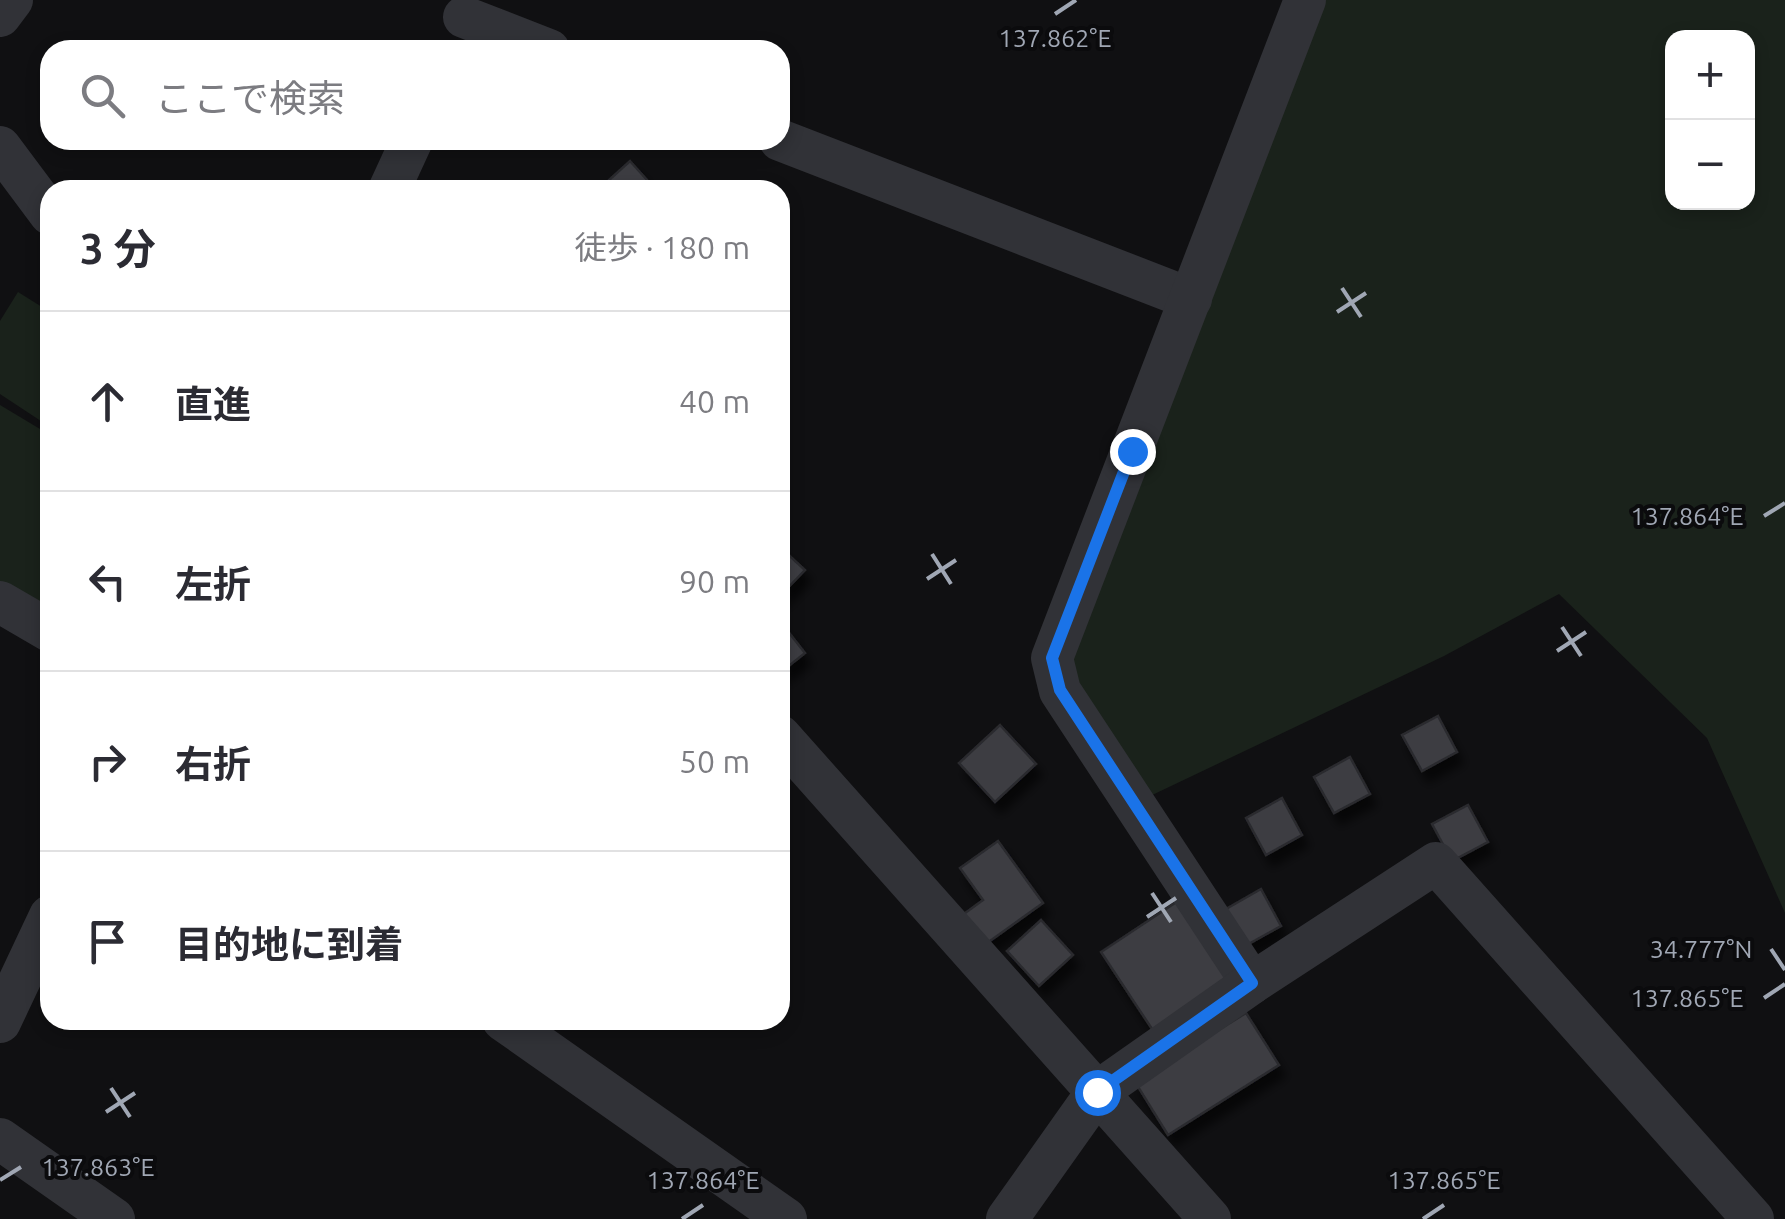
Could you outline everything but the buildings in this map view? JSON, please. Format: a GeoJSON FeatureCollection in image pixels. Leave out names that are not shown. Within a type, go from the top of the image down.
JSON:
{"type":"FeatureCollection","features":[{"type":"Feature","properties":{"kind":"street"},"geometry":{"type":"LineString","coordinates":[[0,16],[12,0]]}},
{"type":"Feature","properties":{"kind":"street"},"geometry":{"type":"LineString","coordinates":[[1252,983],[1060,690],[1052,658],[1305,0]]}},
{"type":"Feature","properties":{"kind":"street"},"geometry":{"type":"LineString","coordinates":[[462,22],[518,40]]}},
{"type":"Feature","properties":{"kind":"street"},"geometry":{"type":"LineString","coordinates":[[790,144],[1192,299]]}},
{"type":"Feature","properties":{"kind":"street"},"geometry":{"type":"LineString","coordinates":[[0,147],[40,201]]}},
{"type":"Feature","properties":{"kind":"street"},"geometry":{"type":"LineString","coordinates":[[394,180],[407,150]]}},
{"type":"Feature","properties":{"kind":"street"},"geometry":{"type":"LineString","coordinates":[[0,602],[40,625]]}},
{"type":"Feature","properties":{"kind":"street"},"geometry":{"type":"LineString","coordinates":[[790,747],[1210,1219]]}},
{"type":"Feature","properties":{"kind":"street"},"geometry":{"type":"LineString","coordinates":[[1007,1219],[1097,1092],[1252,983],[1436,863],[1754,1219]]}},
{"type":"Feature","properties":{"kind":"street"},"geometry":{"type":"LineString","coordinates":[[0,1022],[40,937]]}},
{"type":"Feature","properties":{"kind":"street"},"geometry":{"type":"LineString","coordinates":[[518,1030],[786,1219]]}},
{"type":"Feature","properties":{"kind":"street"},"geometry":{"type":"LineString","coordinates":[[0,1139],[114,1219]]}},
{"type":"Feature","properties":{"kind":"shaded area"},"geometry":{"type":"Polygon","coordinates":[[[1305,0],[1785,0],[1785,913],[1707,738],[1559,594],[1444,656],[1148,797],[1052,658],[1305,0]]]}},
{"type":"Feature","properties":{"kind":"shaded area"},"geometry":{"type":"Polygon","coordinates":[[[18,292],[40,306],[40,420],[0,394],[0,321],[18,292]]]}},
{"type":"Feature","properties":{"kind":"shaded area"},"geometry":{"type":"Polygon","coordinates":[[[0,405],[40,429],[40,616],[0,593],[0,405]]]}},
{"type":"Feature","properties":{"kind":"route"},"geometry":{"type":"LineString","coordinates":[[1097,1092],[1252,983],[1060,690],[1052,658],[1132,451]]}}]}
